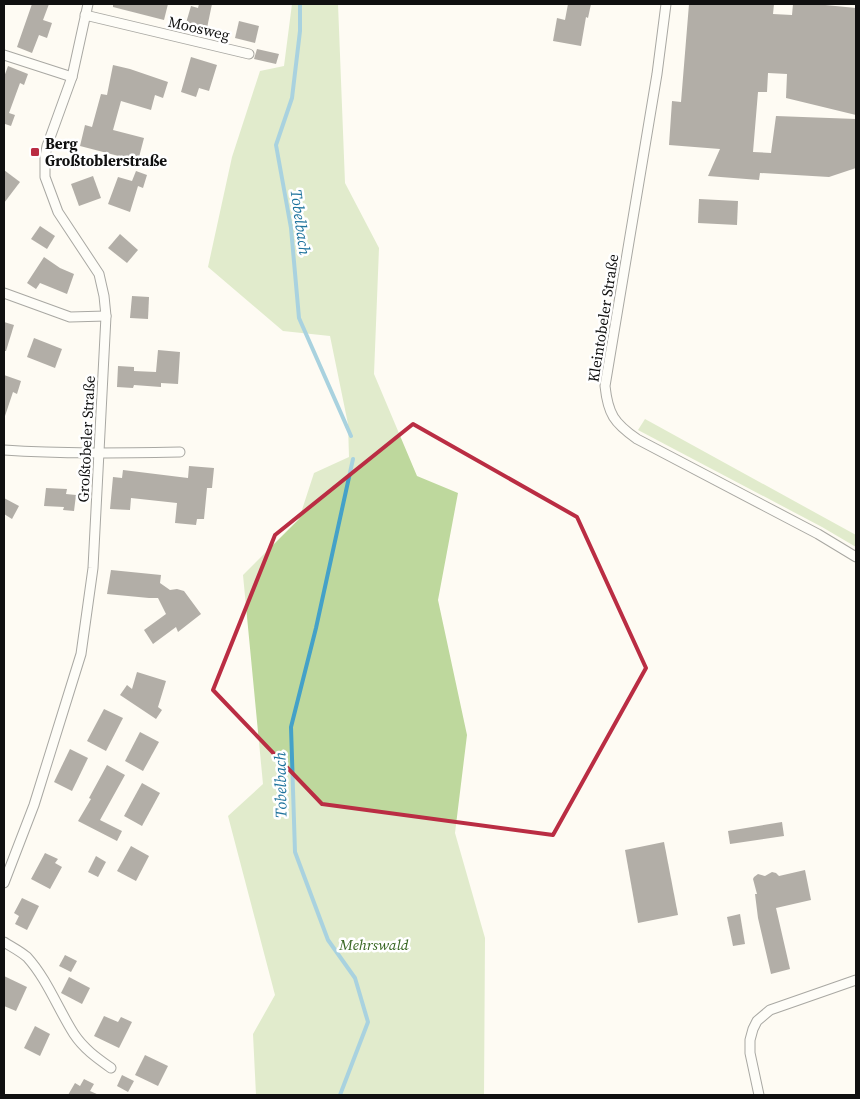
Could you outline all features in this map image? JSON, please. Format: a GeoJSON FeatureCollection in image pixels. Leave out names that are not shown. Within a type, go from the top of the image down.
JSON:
{"type":"FeatureCollection","features":[{"type":"Feature","properties":{"kind":"street","name":"Großtobeler Straße"},"geometry":{"type":"LineString","coordinates":[[4,883],[34,805],[81,654],[93,568],[106,316],[104,296],[99,274],[58,212],[45,178],[47,146],[72,77],[88,4]]}},
{"type":"Feature","properties":{"kind":"street","name":"Kleintobeler Straße"},"geometry":{"type":"LineString","coordinates":[[666,4],[657,74],[605,386],[610,411],[616,422],[637,439],[818,534],[856,557]]}},
{"type":"Feature","properties":{"kind":"street","name":"Moosweg"},"geometry":{"type":"LineString","coordinates":[[85,15],[249,54]]}},
{"type":"Feature","properties":{"kind":"street"},"geometry":{"type":"LineString","coordinates":[[4,55],[72,77]]}},
{"type":"Feature","properties":{"kind":"street"},"geometry":{"type":"LineString","coordinates":[[4,293],[70,317],[106,316]]}},
{"type":"Feature","properties":{"kind":"street"},"geometry":{"type":"LineString","coordinates":[[4,450],[99,453],[180,452]]}},
{"type":"Feature","properties":{"kind":"street"},"geometry":{"type":"LineString","coordinates":[[4,942],[26,957],[75,1035],[88,1052],[111,1068]]}},
{"type":"Feature","properties":{"kind":"street"},"geometry":{"type":"LineString","coordinates":[[759,1095],[750,1053],[753,1029],[758,1021],[770,1010],[856,980]]}},
{"type":"Feature","properties":{"kind":"highlighted area"},"geometry":{"type":"Polygon","coordinates":[[[413,424],[577,517],[646,668],[553,835],[322,804],[213,690],[275,535],[413,424]]]}},
{"type":"Feature","properties":{"kind":"green space","name":"Mehrswald"},"geometry":{"type":"Polygon","coordinates":[[[292,4],[338,4],[345,183],[379,248],[374,374],[417,476],[458,493],[438,600],[467,735],[455,833],[485,938],[484,1095],[256,1095],[253,1034],[275,995],[228,816],[263,784],[243,575],[299,519],[314,473],[349,457],[348,424],[330,336],[283,331],[208,267],[232,157],[260,71],[284,66],[292,4]]]}},
{"type":"Feature","properties":{"kind":"green space"},"geometry":{"type":"Polygon","coordinates":[[[645,419],[856,535],[856,547],[822,527],[638,430],[645,419]]]}},
{"type":"Feature","properties":{"kind":"building"},"geometry":{"type":"Polygon","coordinates":[[[32,4],[49,4],[43,20],[52,23],[47,38],[39,35],[32,53],[17,47],[32,4]]]}},
{"type":"Feature","properties":{"kind":"building"},"geometry":{"type":"Polygon","coordinates":[[[113,4],[168,4],[164,20],[113,7],[113,4]]]}},
{"type":"Feature","properties":{"kind":"building"},"geometry":{"type":"Polygon","coordinates":[[[199,4],[212,4],[207,28],[186,23],[191,6],[198,8],[199,4]]]}},
{"type":"Feature","properties":{"kind":"building"},"geometry":{"type":"Polygon","coordinates":[[[568,4],[591,4],[588,18],[586,17],[581,46],[553,41],[557,18],[565,20],[568,4]]]}},
{"type":"Feature","properties":{"kind":"building"},"geometry":{"type":"Polygon","coordinates":[[[689,4],[774,4],[773,14],[792,15],[793,4],[856,8],[856,115],[786,98],[787,74],[768,73],[767,92],[758,92],[753,152],[771,153],[776,116],[856,119],[856,168],[829,177],[760,173],[759,180],[708,176],[720,149],[669,145],[672,101],[681,102],[689,4]]]}},
{"type":"Feature","properties":{"kind":"building"},"geometry":{"type":"Polygon","coordinates":[[[239,21],[259,26],[255,43],[235,38],[239,21]]]}},
{"type":"Feature","properties":{"kind":"building"},"geometry":{"type":"Polygon","coordinates":[[[257,49],[279,54],[276,64],[254,59],[257,49]]]}},
{"type":"Feature","properties":{"kind":"building"},"geometry":{"type":"Polygon","coordinates":[[[191,57],[217,65],[209,91],[199,88],[196,97],[181,92],[191,57]]]}},
{"type":"Feature","properties":{"kind":"building"},"geometry":{"type":"Polygon","coordinates":[[[113,65],[168,82],[163,98],[155,95],[151,110],[121,101],[113,130],[144,138],[138,161],[80,146],[85,125],[92,127],[101,94],[107,95],[113,65]]]}},
{"type":"Feature","properties":{"kind":"building"},"geometry":{"type":"Polygon","coordinates":[[[8,66],[28,74],[24,85],[20,83],[9,113],[15,115],[11,126],[4,125],[4,77],[8,66]]]}},
{"type":"Feature","properties":{"kind":"building"},"geometry":{"type":"Polygon","coordinates":[[[4,170],[20,182],[4,203],[4,170]]]}},
{"type":"Feature","properties":{"kind":"building"},"geometry":{"type":"Polygon","coordinates":[[[136,171],[147,175],[143,188],[138,186],[130,212],[108,204],[118,177],[132,181],[136,171]]]}},
{"type":"Feature","properties":{"kind":"building"},"geometry":{"type":"Polygon","coordinates":[[[93,176],[101,198],[79,206],[71,184],[93,176]]]}},
{"type":"Feature","properties":{"kind":"building"},"geometry":{"type":"Polygon","coordinates":[[[699,199],[738,201],[737,225],[698,223],[699,199]]]}},
{"type":"Feature","properties":{"kind":"building"},"geometry":{"type":"Polygon","coordinates":[[[40,226],[55,236],[47,249],[31,239],[40,226]]]}},
{"type":"Feature","properties":{"kind":"building"},"geometry":{"type":"Polygon","coordinates":[[[120,234],[138,250],[127,263],[108,248],[120,234]]]}},
{"type":"Feature","properties":{"kind":"building"},"geometry":{"type":"Polygon","coordinates":[[[44,257],[60,268],[74,274],[67,294],[40,283],[36,289],[27,283],[44,257]]]}},
{"type":"Feature","properties":{"kind":"building"},"geometry":{"type":"Polygon","coordinates":[[[132,296],[149,297],[148,319],[130,318],[132,296]]]}},
{"type":"Feature","properties":{"kind":"building"},"geometry":{"type":"Polygon","coordinates":[[[4,322],[14,325],[6,351],[4,351],[4,322]]]}},
{"type":"Feature","properties":{"kind":"building"},"geometry":{"type":"Polygon","coordinates":[[[34,338],[62,349],[55,368],[27,357],[34,338]]]}},
{"type":"Feature","properties":{"kind":"building"},"geometry":{"type":"Polygon","coordinates":[[[158,350],[180,352],[178,384],[161,383],[161,387],[134,385],[133,388],[117,387],[118,366],[134,367],[134,371],[156,372],[158,350]]]}},
{"type":"Feature","properties":{"kind":"building"},"geometry":{"type":"Polygon","coordinates":[[[4,375],[21,381],[17,394],[13,392],[5,416],[4,416],[4,375]]]}},
{"type":"Feature","properties":{"kind":"building"},"geometry":{"type":"Polygon","coordinates":[[[189,466],[214,468],[212,488],[207,488],[204,519],[197,519],[196,525],[175,523],[177,503],[131,498],[130,510],[110,509],[113,477],[122,478],[123,470],[188,478],[189,466]]]}},
{"type":"Feature","properties":{"kind":"building"},"geometry":{"type":"Polygon","coordinates":[[[46,488],[67,489],[66,494],[76,495],[74,511],[63,510],[64,507],[44,506],[46,488]]]}},
{"type":"Feature","properties":{"kind":"building"},"geometry":{"type":"Polygon","coordinates":[[[4,498],[19,506],[12,519],[4,514],[4,498]]]}},
{"type":"Feature","properties":{"kind":"building"},"geometry":{"type":"Polygon","coordinates":[[[111,570],[161,575],[160,583],[170,590],[184,591],[201,614],[178,632],[176,627],[153,644],[144,630],[166,614],[158,598],[107,594],[111,570]]]}},
{"type":"Feature","properties":{"kind":"building"},"geometry":{"type":"Polygon","coordinates":[[[137,672],[166,681],[158,707],[162,710],[156,719],[120,695],[127,685],[132,689],[137,672]]]}},
{"type":"Feature","properties":{"kind":"building"},"geometry":{"type":"Polygon","coordinates":[[[104,709],[123,718],[106,751],[87,741],[104,709]]]}},
{"type":"Feature","properties":{"kind":"building"},"geometry":{"type":"Polygon","coordinates":[[[140,732],[159,742],[143,771],[125,761],[140,732]]]}},
{"type":"Feature","properties":{"kind":"building"},"geometry":{"type":"Polygon","coordinates":[[[70,749],[88,758],[72,791],[54,782],[70,749]]]}},
{"type":"Feature","properties":{"kind":"building"},"geometry":{"type":"Polygon","coordinates":[[[107,765],[125,775],[100,820],[122,831],[117,841],[78,821],[107,765]]]}},
{"type":"Feature","properties":{"kind":"building"},"geometry":{"type":"Polygon","coordinates":[[[142,783],[160,793],[142,826],[124,816],[142,783]]]}},
{"type":"Feature","properties":{"kind":"building"},"geometry":{"type":"Polygon","coordinates":[[[782,822],[784,836],[730,844],[728,831],[782,822]]]}},
{"type":"Feature","properties":{"kind":"building"},"geometry":{"type":"Polygon","coordinates":[[[664,842],[678,915],[638,923],[625,850],[664,842]]]}},
{"type":"Feature","properties":{"kind":"building"},"geometry":{"type":"Polygon","coordinates":[[[131,846],[149,856],[136,881],[117,871],[131,846]]]}},
{"type":"Feature","properties":{"kind":"building"},"geometry":{"type":"Polygon","coordinates":[[[45,853],[58,859],[55,863],[62,867],[50,889],[31,879],[45,853]]]}},
{"type":"Feature","properties":{"kind":"building"},"geometry":{"type":"Polygon","coordinates":[[[96,856],[106,862],[98,877],[88,872],[96,856]]]}},
{"type":"Feature","properties":{"kind":"building"},"geometry":{"type":"Polygon","coordinates":[[[805,870],[811,900],[776,908],[790,969],[771,974],[758,918],[755,894],[757,894],[753,879],[758,874],[765,876],[772,872],[779,876],[805,870]]]}},
{"type":"Feature","properties":{"kind":"building"},"geometry":{"type":"Polygon","coordinates":[[[22,898],[39,906],[27,930],[15,924],[19,916],[14,913],[22,898]]]}},
{"type":"Feature","properties":{"kind":"building"},"geometry":{"type":"Polygon","coordinates":[[[740,914],[745,944],[733,946],[727,917],[740,914]]]}},
{"type":"Feature","properties":{"kind":"building"},"geometry":{"type":"Polygon","coordinates":[[[65,955],[77,961],[71,972],[59,966],[65,955]]]}},
{"type":"Feature","properties":{"kind":"building"},"geometry":{"type":"Polygon","coordinates":[[[4,976],[27,987],[16,1011],[4,1006],[4,976]]]}},
{"type":"Feature","properties":{"kind":"building"},"geometry":{"type":"Polygon","coordinates":[[[69,977],[90,988],[82,1004],[61,993],[69,977]]]}},
{"type":"Feature","properties":{"kind":"building"},"geometry":{"type":"Polygon","coordinates":[[[104,1016],[118,1022],[121,1017],[132,1022],[119,1048],[94,1036],[104,1016]]]}},
{"type":"Feature","properties":{"kind":"building"},"geometry":{"type":"Polygon","coordinates":[[[35,1026],[50,1034],[40,1056],[24,1048],[35,1026]]]}},
{"type":"Feature","properties":{"kind":"building"},"geometry":{"type":"Polygon","coordinates":[[[145,1055],[168,1066],[158,1086],[135,1075],[145,1055]]]}},
{"type":"Feature","properties":{"kind":"building"},"geometry":{"type":"Polygon","coordinates":[[[122,1075],[134,1081],[128,1092],[117,1086],[122,1075]]]}},
{"type":"Feature","properties":{"kind":"building"},"geometry":{"type":"Polygon","coordinates":[[[84,1079],[94,1084],[90,1091],[99,1095],[68,1095],[75,1083],[80,1086],[84,1079]]]}},
{"type":"Feature","properties":{"kind":"waterway","name":"Tobelbach"},"geometry":{"type":"LineString","coordinates":[[300,4],[300,31],[292,98],[276,145],[291,228],[299,318],[351,436]]}},
{"type":"Feature","properties":{"kind":"waterway","name":"Tobelbach"},"geometry":{"type":"LineString","coordinates":[[340,1095],[368,1022],[355,978],[328,940],[295,852],[291,727],[316,628],[353,459]]}},
{"type":"Feature","properties":{"kind":"place","name":"Berg Großtoblerstraße"},"geometry":{"type":"Point","coordinates":[35,152]}}]}
